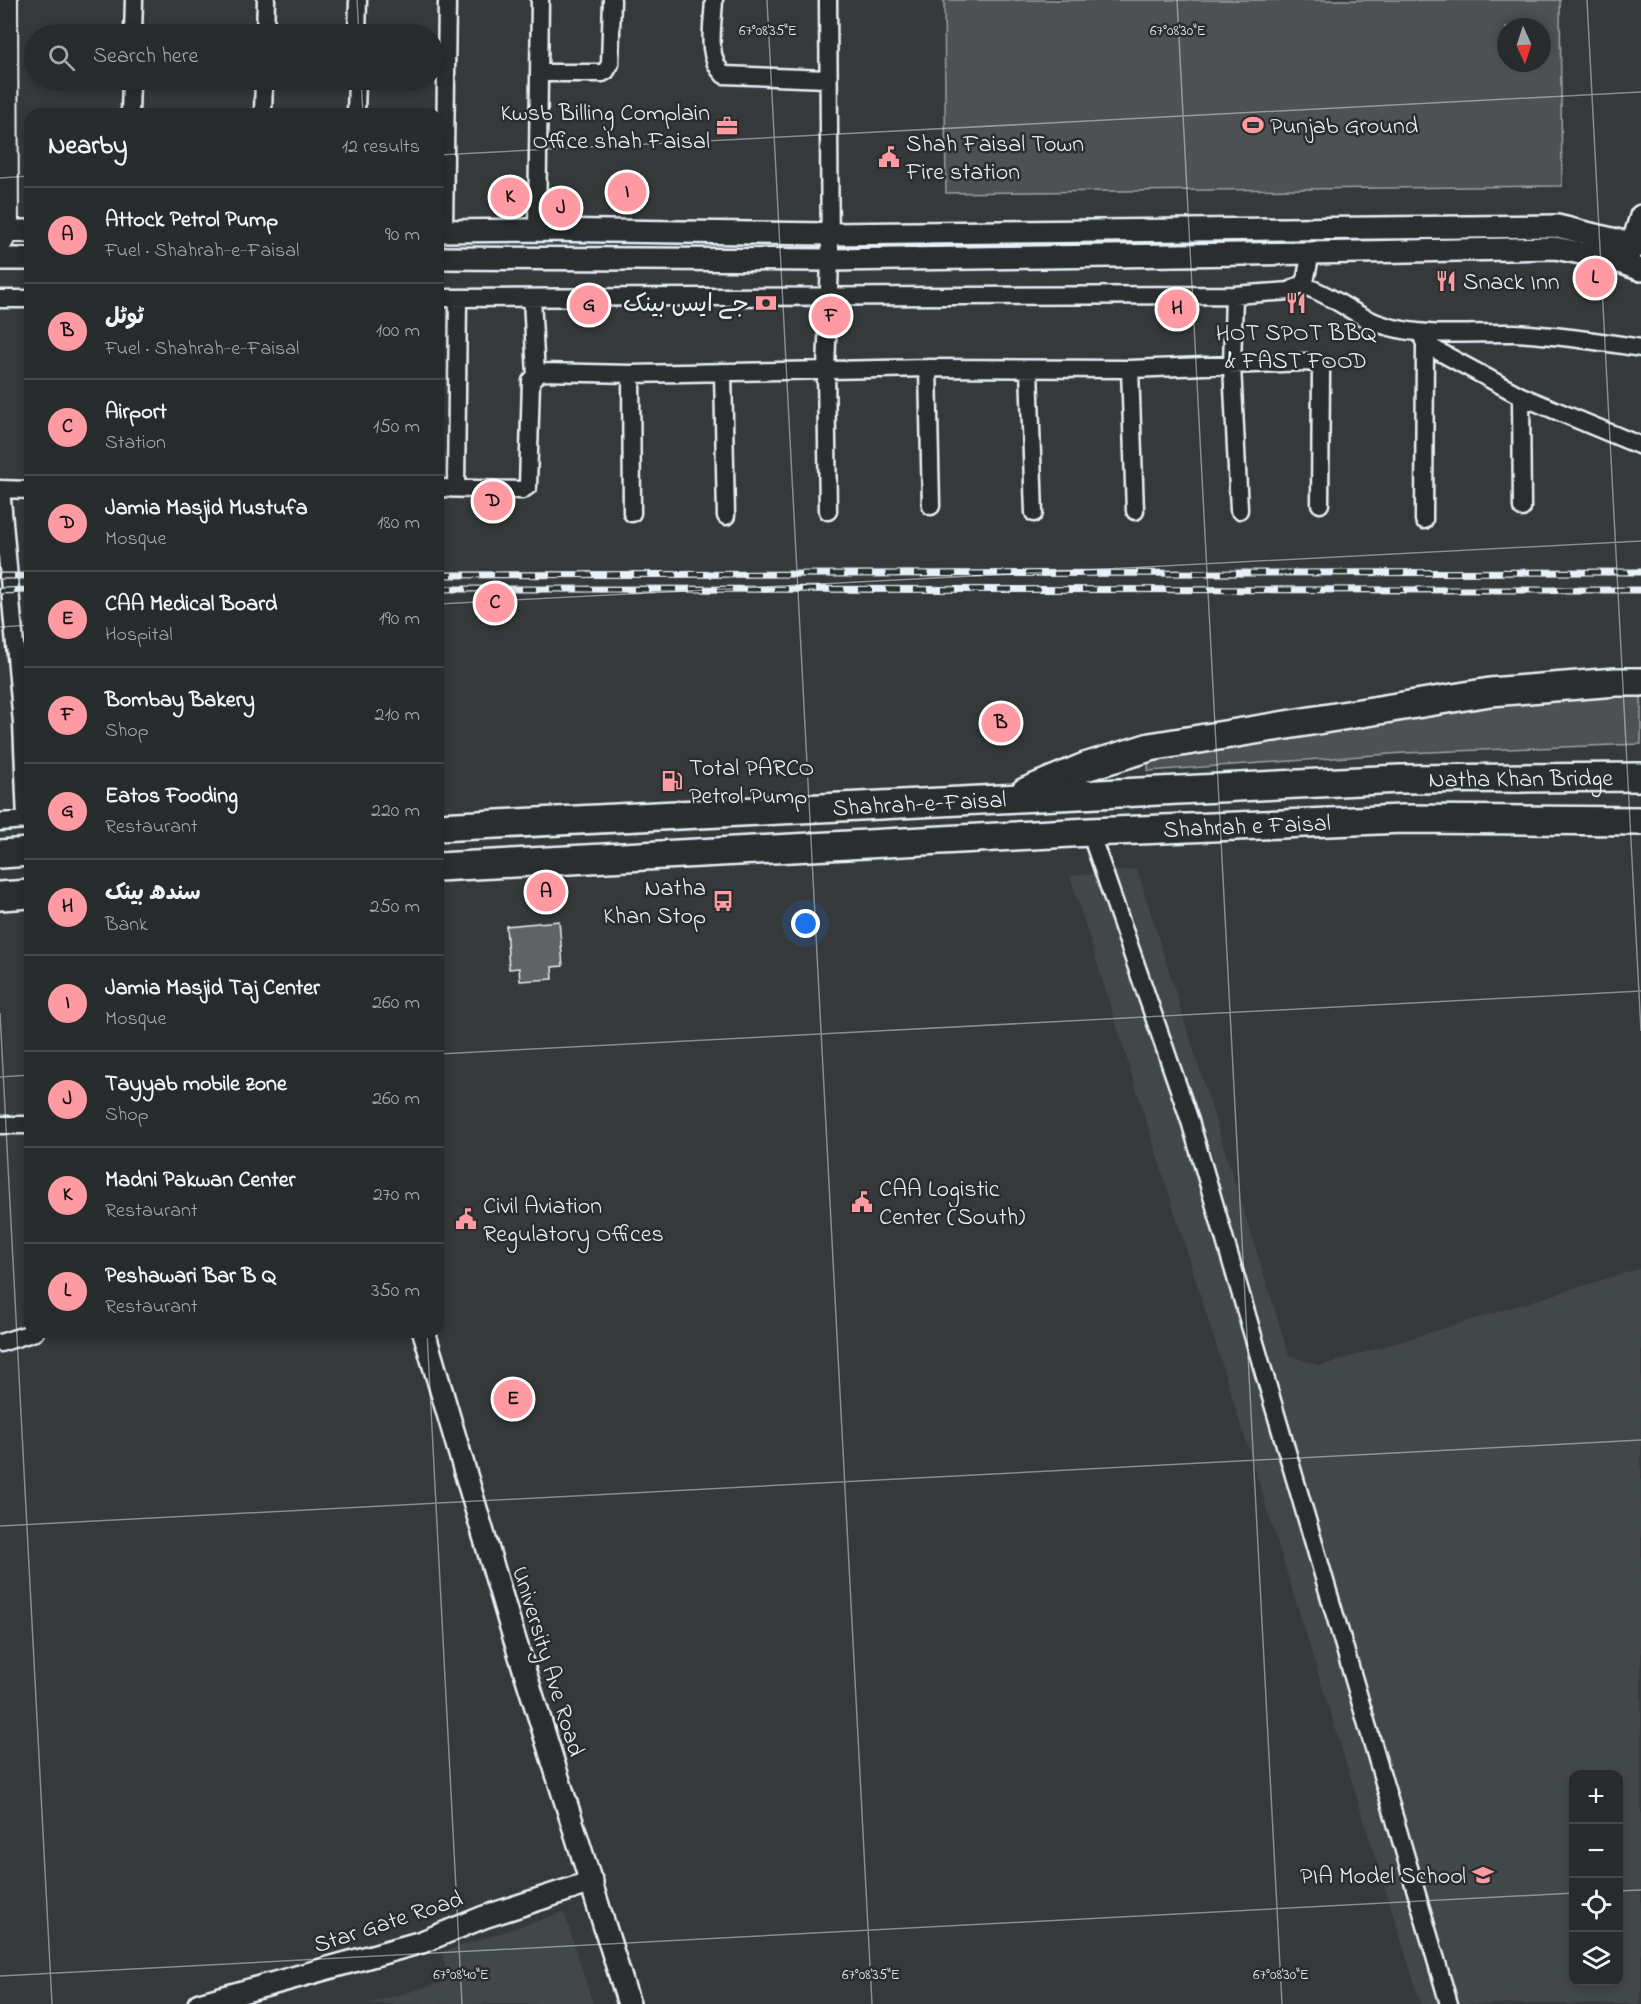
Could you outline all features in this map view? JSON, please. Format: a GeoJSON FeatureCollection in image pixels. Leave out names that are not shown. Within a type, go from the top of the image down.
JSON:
{"type":"FeatureCollection","features":[{"type":"Feature","properties":{"kind":"highway"},"geometry":{"type":"LineString","coordinates":[[1007,800],[1085,766],[1150,747],[1490,692],[1641,682]]}},
{"type":"Feature","properties":{"kind":"highway","name":"Natha Khan Bridge"},"geometry":{"type":"LineString","coordinates":[[1400,779],[1641,777]]}},
{"type":"Feature","properties":{"kind":"highway","name":"Shahrah-e-Faisal"},"geometry":{"type":"LineString","coordinates":[[444,827],[1400,779]]}},
{"type":"Feature","properties":{"kind":"highway","name":"Natha Khan Bridge"},"geometry":{"type":"LineString","coordinates":[[1403,819],[1641,821]]}},
{"type":"Feature","properties":{"kind":"highway","name":"Shahrah e Faisal"},"geometry":{"type":"LineString","coordinates":[[1090,832],[1403,819]]}},
{"type":"Feature","properties":{"kind":"highway","name":"Shahrah-e-Faisal"},"geometry":{"type":"LineString","coordinates":[[444,867],[1090,832]]}},
{"type":"Feature","properties":{"kind":"highway"},"geometry":{"type":"LineString","coordinates":[[0,854],[24,852]]}},
{"type":"Feature","properties":{"kind":"highway"},"geometry":{"type":"LineString","coordinates":[[0,896],[24,894]]}},
{"type":"Feature","properties":{"kind":"main road"},"geometry":{"type":"LineString","coordinates":[[4,0],[12,234]]}},
{"type":"Feature","properties":{"kind":"street"},"geometry":{"type":"LineString","coordinates":[[133,24],[134,0]]}},
{"type":"Feature","properties":{"kind":"street"},"geometry":{"type":"LineString","coordinates":[[265,24],[266,0]]}},
{"type":"Feature","properties":{"kind":"street"},"geometry":{"type":"LineString","coordinates":[[357,0],[357,24]]}},
{"type":"Feature","properties":{"kind":"street"},"geometry":{"type":"LineString","coordinates":[[444,116],[447,0]]}},
{"type":"Feature","properties":{"kind":"street"},"geometry":{"type":"LineString","coordinates":[[537,230],[540,0]]}},
{"type":"Feature","properties":{"kind":"street"},"geometry":{"type":"LineString","coordinates":[[539,73],[602,73],[606,71],[610,64],[612,0]]}},
{"type":"Feature","properties":{"kind":"street"},"geometry":{"type":"LineString","coordinates":[[714,0],[712,55],[717,68],[724,75],[827,79]]}},
{"type":"Feature","properties":{"kind":"street"},"geometry":{"type":"LineString","coordinates":[[828,0],[830,260],[826,370],[828,511]]}},
{"type":"Feature","properties":{"kind":"street"},"geometry":{"type":"LineString","coordinates":[[130,108],[131,90]]}},
{"type":"Feature","properties":{"kind":"street"},"geometry":{"type":"LineString","coordinates":[[263,108],[264,90]]}},
{"type":"Feature","properties":{"kind":"street"},"geometry":{"type":"LineString","coordinates":[[356,108],[357,90]]}},
{"type":"Feature","properties":{"kind":"street"},"geometry":{"type":"LineString","coordinates":[[444,258],[830,260],[1555,248],[1611,259],[1633,267],[1641,216]]}},
{"type":"Feature","properties":{"kind":"street"},"geometry":{"type":"LineString","coordinates":[[444,232],[537,230],[829,234],[1557,226],[1637,244]]}},
{"type":"Feature","properties":{"kind":"street"},"geometry":{"type":"LineString","coordinates":[[1304,286],[1311,253]]}},
{"type":"Feature","properties":{"kind":"street"},"geometry":{"type":"LineString","coordinates":[[0,259],[24,259]]}},
{"type":"Feature","properties":{"kind":"street"},"geometry":{"type":"LineString","coordinates":[[444,298],[1234,295],[1290,291],[1298,286],[1304,286],[1317,290],[1353,312],[1423,339],[1521,396],[1641,446]]}},
{"type":"Feature","properties":{"kind":"street"},"geometry":{"type":"LineString","coordinates":[[1234,295],[1232,366],[1239,510]]}},
{"type":"Feature","properties":{"kind":"street"},"geometry":{"type":"LineString","coordinates":[[456,488],[458,298]]}},
{"type":"Feature","properties":{"kind":"street"},"geometry":{"type":"LineString","coordinates":[[531,298],[536,376]]}},
{"type":"Feature","properties":{"kind":"street"},"geometry":{"type":"LineString","coordinates":[[0,299],[24,299]]}},
{"type":"Feature","properties":{"kind":"street"},"geometry":{"type":"LineString","coordinates":[[1423,339],[1551,335],[1641,348]]}},
{"type":"Feature","properties":{"kind":"street"},"geometry":{"type":"LineString","coordinates":[[1423,339],[1424,520]]}},
{"type":"Feature","properties":{"kind":"street"},"geometry":{"type":"LineString","coordinates":[[444,488],[522,490],[528,486],[531,381],[542,372],[631,374],[928,368],[1130,369],[1307,362],[1317,364],[1321,371],[1320,504]]}},
{"type":"Feature","properties":{"kind":"street"},"geometry":{"type":"LineString","coordinates":[[928,368],[931,506]]}},
{"type":"Feature","properties":{"kind":"street"},"geometry":{"type":"LineString","coordinates":[[1029,369],[1034,513]]}},
{"type":"Feature","properties":{"kind":"street"},"geometry":{"type":"LineString","coordinates":[[1130,369],[1136,511]]}},
{"type":"Feature","properties":{"kind":"street"},"geometry":{"type":"LineString","coordinates":[[723,372],[726,516]]}},
{"type":"Feature","properties":{"kind":"street"},"geometry":{"type":"LineString","coordinates":[[631,374],[633,513]]}},
{"type":"Feature","properties":{"kind":"street"},"geometry":{"type":"LineString","coordinates":[[1521,396],[1522,508]]}},
{"type":"Feature","properties":{"kind":"street"},"geometry":{"type":"LineString","coordinates":[[24,490],[1,489],[22,723],[24,772]]}},
{"type":"Feature","properties":{"kind":"street"},"geometry":{"type":"LineString","coordinates":[[0,822],[24,820]]}},
{"type":"Feature","properties":{"kind":"street"},"geometry":{"type":"LineString","coordinates":[[1090,832],[1190,1121],[1449,2004]]}},
{"type":"Feature","properties":{"kind":"street"},"geometry":{"type":"LineString","coordinates":[[0,1125],[24,1125]]}},
{"type":"Feature","properties":{"kind":"street"},"geometry":{"type":"LineString","coordinates":[[0,1343],[24,1335]]}},
{"type":"Feature","properties":{"kind":"street","name":"University Ave Road"},"geometry":{"type":"LineString","coordinates":[[426,1338],[509,1621],[629,2004]]}},
{"type":"Feature","properties":{"kind":"street","name":"Star Gate Road"},"geometry":{"type":"LineString","coordinates":[[200,2004],[422,1941],[484,1917],[592,1882]]}},
{"type":"Feature","properties":{"kind":"shaded area","name":"Punjab Ground"},"geometry":{"type":"Polygon","coordinates":[[[944,0],[1560,0],[1562,186],[946,193],[944,0]]]}},
{"type":"Feature","properties":{"kind":"shaded area"},"geometry":{"type":"Polygon","coordinates":[[[1620,688],[1641,688],[1641,744],[1404,753],[1148,771],[1149,755],[1620,688]]]}},
{"type":"Feature","properties":{"kind":"shaded area"},"geometry":{"type":"Polygon","coordinates":[[[1137,869],[1289,1355],[1320,1366],[1641,1268],[1641,2004],[1421,2004],[1070,876],[1137,869]]]}},
{"type":"Feature","properties":{"kind":"shaded area"},"geometry":{"type":"Polygon","coordinates":[[[564,1912],[593,2004],[366,2004],[448,1981],[442,1952],[564,1912]]]}},
{"type":"Feature","properties":{"kind":"building"},"geometry":{"type":"Polygon","coordinates":[[[559,921],[563,966],[552,967],[553,979],[520,981],[519,968],[509,969],[506,926],[559,921]]]}},
{"type":"Feature","properties":{"kind":"railway"},"geometry":{"type":"LineString","coordinates":[[444,575],[1641,572]]}},
{"type":"Feature","properties":{"kind":"railway"},"geometry":{"type":"LineString","coordinates":[[0,576],[24,576]]}},
{"type":"Feature","properties":{"kind":"railway"},"geometry":{"type":"LineString","coordinates":[[444,589],[1641,590]]}},
{"type":"Feature","properties":{"kind":"railway"},"geometry":{"type":"LineString","coordinates":[[0,591],[24,590]]}},
{"type":"Feature","properties":{"kind":"place","name":"Punjab Ground"},"geometry":{"type":"Point","coordinates":[1253,125]}},
{"type":"Feature","properties":{"kind":"place","name":"Kwsb Billing Complain Office shah Faisal"},"geometry":{"type":"Point","coordinates":[727,126]}},
{"type":"Feature","properties":{"kind":"place","name":"Shah Faisal Town Fire station"},"geometry":{"type":"Point","coordinates":[889,157]}},
{"type":"Feature","properties":{"kind":"place","name":"Jamia Masjid Taj Center"},"geometry":{"type":"Point","coordinates":[627,192]}},
{"type":"Feature","properties":{"kind":"place","name":"Madni Pakwan Center"},"geometry":{"type":"Point","coordinates":[510,197]}},
{"type":"Feature","properties":{"kind":"place","name":"Tayyab mobile zone"},"geometry":{"type":"Point","coordinates":[561,208]}},
{"type":"Feature","properties":{"kind":"place","name":"Peshawari Bar B Q"},"geometry":{"type":"Point","coordinates":[1595,278]}},
{"type":"Feature","properties":{"kind":"place","name":"Snack Inn"},"geometry":{"type":"Point","coordinates":[1446,281]}},
{"type":"Feature","properties":{"kind":"place","name":"جے ایس بینک"},"geometry":{"type":"Point","coordinates":[766,303]}},
{"type":"Feature","properties":{"kind":"place","name":"HOT SPOT BBQ & FAST FOOD"},"geometry":{"type":"Point","coordinates":[1296,303]}},
{"type":"Feature","properties":{"kind":"place","name":"Eatos Fooding"},"geometry":{"type":"Point","coordinates":[589,305]}},
{"type":"Feature","properties":{"kind":"place","name":"سندھ بینک"},"geometry":{"type":"Point","coordinates":[1177,309]}},
{"type":"Feature","properties":{"kind":"place","name":"Bombay Bakery"},"geometry":{"type":"Point","coordinates":[831,316]}},
{"type":"Feature","properties":{"kind":"place","name":"Jamia Masjid Mustufa"},"geometry":{"type":"Point","coordinates":[493,501]}},
{"type":"Feature","properties":{"kind":"place","name":"Airport"},"geometry":{"type":"Point","coordinates":[495,603]}},
{"type":"Feature","properties":{"kind":"place","name":"ٹوٹل"},"geometry":{"type":"Point","coordinates":[1001,723]}},
{"type":"Feature","properties":{"kind":"place","name":"Total PARCO Petrol Pump"},"geometry":{"type":"Point","coordinates":[672,781]}},
{"type":"Feature","properties":{"kind":"place","name":"Attock Petrol Pump"},"geometry":{"type":"Point","coordinates":[546,892]}},
{"type":"Feature","properties":{"kind":"place","name":"Natha Khan Stop"},"geometry":{"type":"Point","coordinates":[723,901]}},
{"type":"Feature","properties":{"kind":"place","name":"CAA Logistic Center (South)"},"geometry":{"type":"Point","coordinates":[862,1202]}},
{"type":"Feature","properties":{"kind":"place","name":"Civil Aviation Regulatory Offices"},"geometry":{"type":"Point","coordinates":[466,1219]}},
{"type":"Feature","properties":{"kind":"place","name":"CAA Medical Board"},"geometry":{"type":"Point","coordinates":[513,1399]}},
{"type":"Feature","properties":{"kind":"place","name":"PIA Model School"},"geometry":{"type":"Point","coordinates":[1483,1875]}}]}
